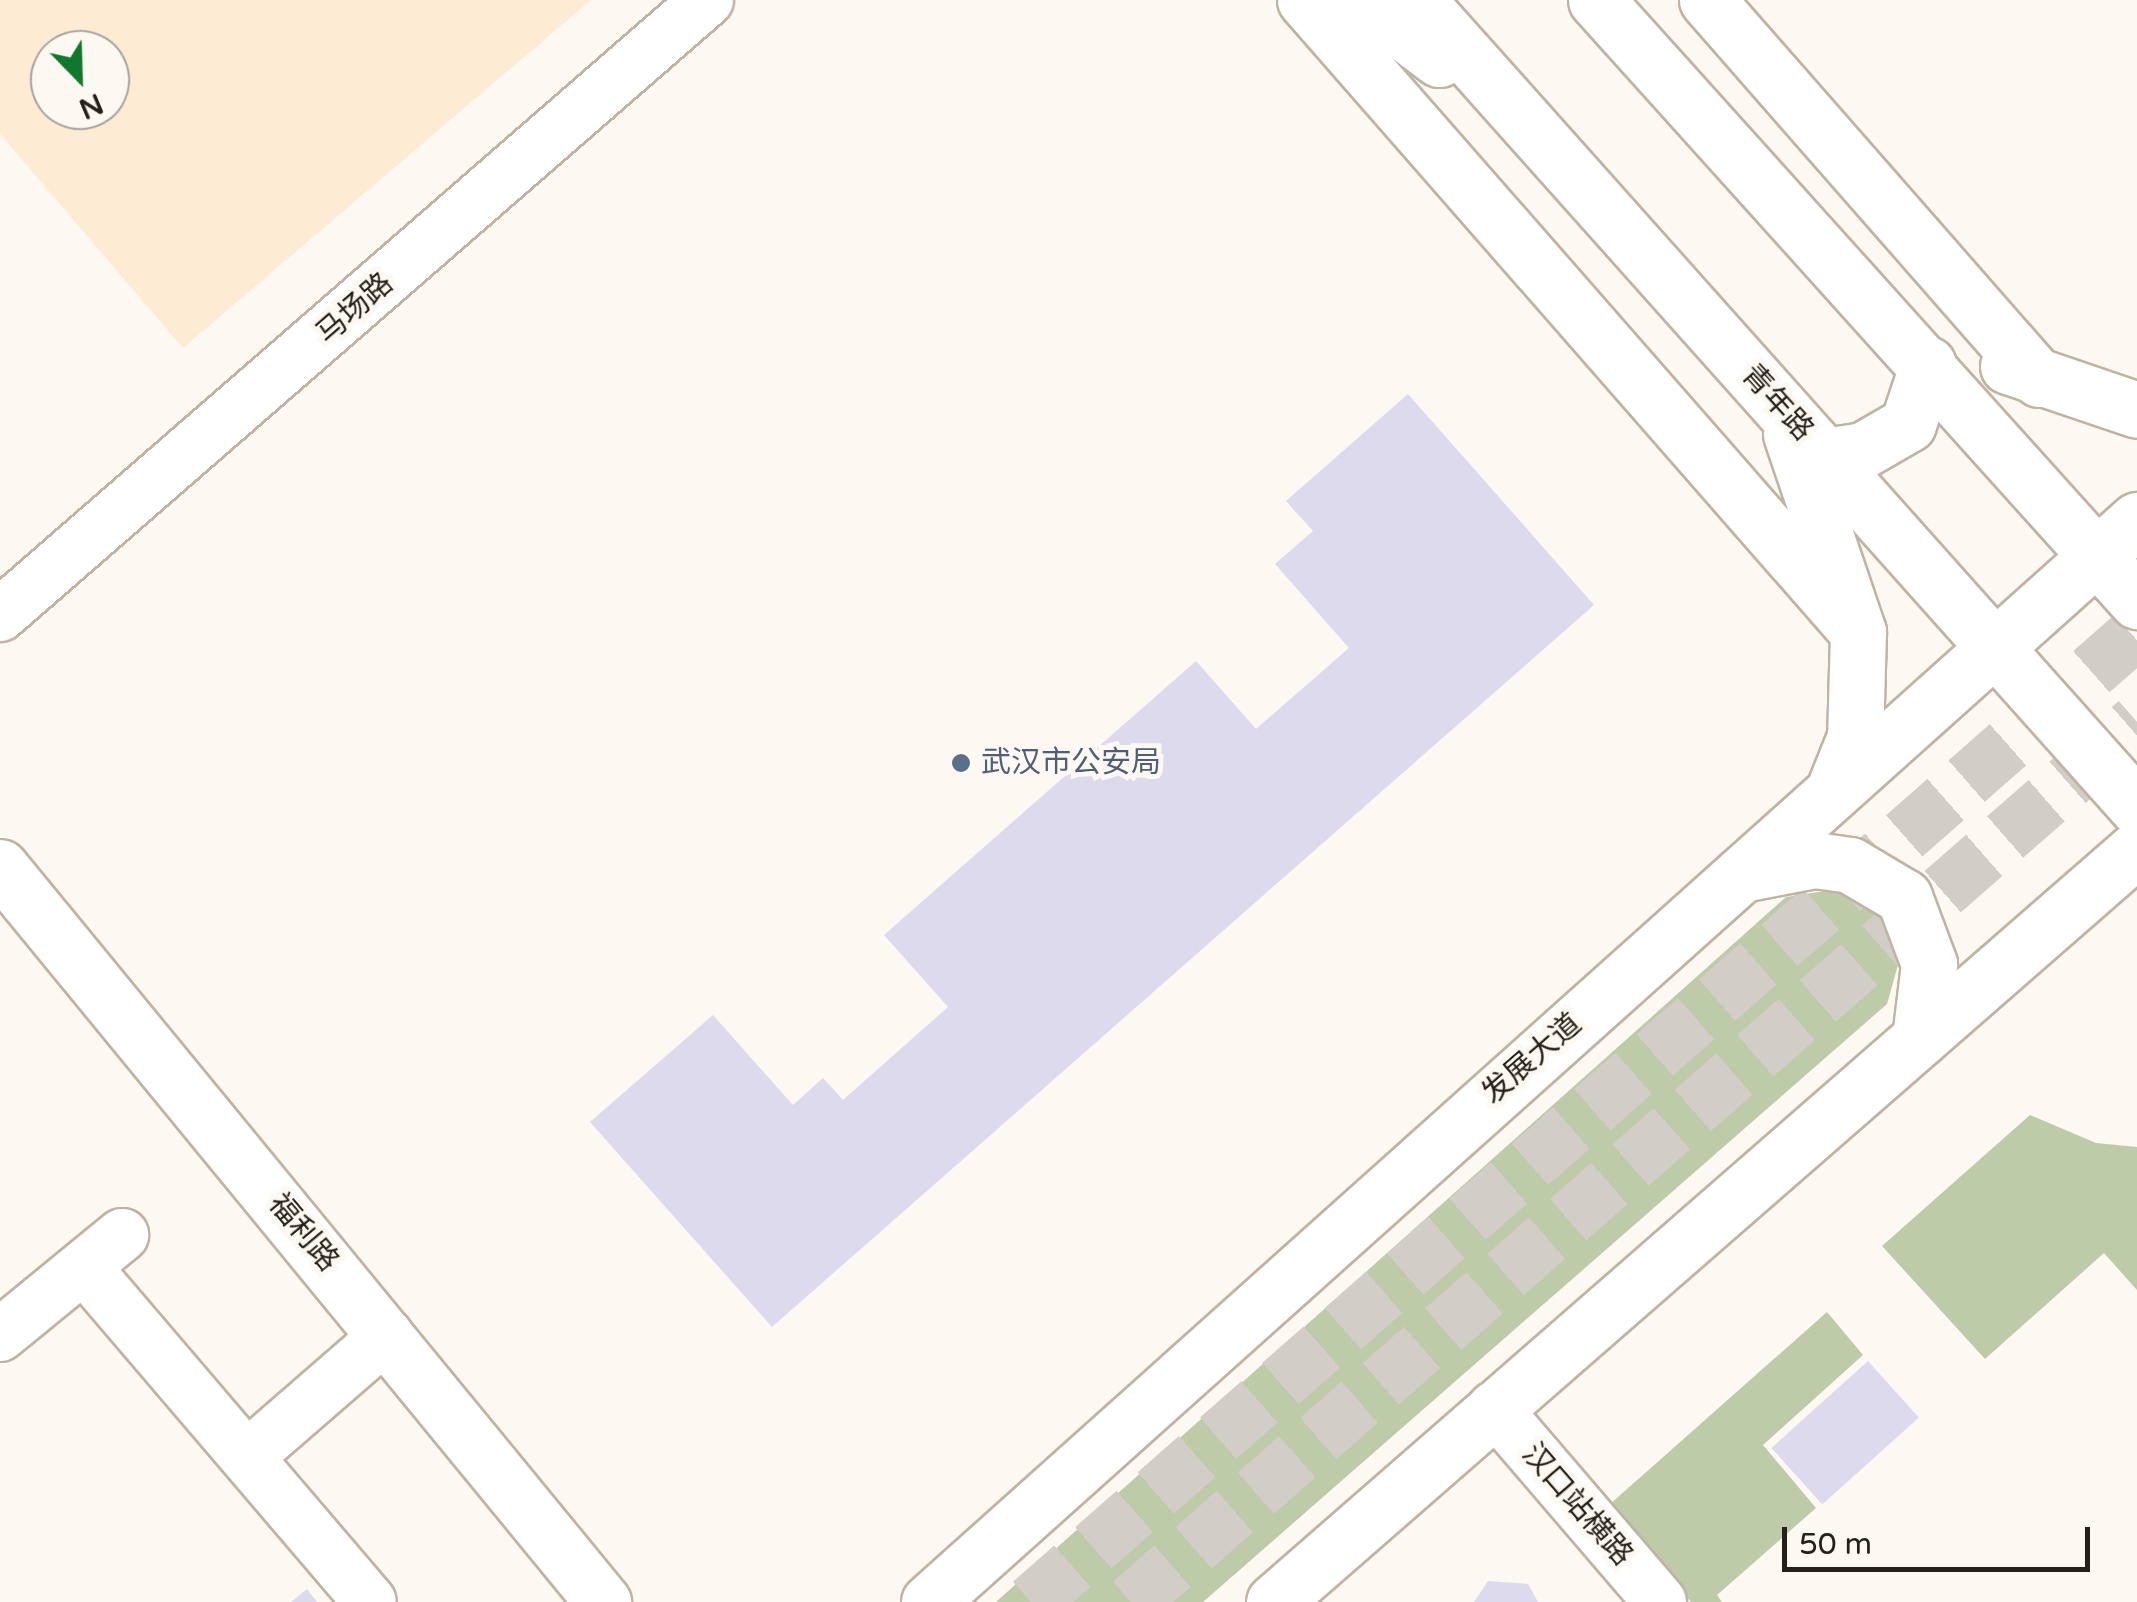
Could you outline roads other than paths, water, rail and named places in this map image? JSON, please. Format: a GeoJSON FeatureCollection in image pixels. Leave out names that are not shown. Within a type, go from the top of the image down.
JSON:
{"type":"FeatureCollection","features":[{"type":"Feature","properties":{"kind":"main road"},"geometry":{"type":"LineString","coordinates":[[1305,0],[1858,632]]}},
{"type":"Feature","properties":{"kind":"main road"},"geometry":{"type":"LineString","coordinates":[[1362,0],[1533,130]]}},
{"type":"Feature","properties":{"kind":"main road","name":"青年路"},"geometry":{"type":"LineString","coordinates":[[1416,0],[2137,807]]}},
{"type":"Feature","properties":{"kind":"main road"},"geometry":{"type":"LineString","coordinates":[[1596,0],[1621,21],[1830,261],[1928,364],[2137,601]]}},
{"type":"Feature","properties":{"kind":"main road"},"geometry":{"type":"LineString","coordinates":[[1707,0],[2039,380]]}},
{"type":"Feature","properties":{"kind":"main road"},"geometry":{"type":"LineString","coordinates":[[1830,261],[2039,380],[2137,410]]}},
{"type":"Feature","properties":{"kind":"main road"},"geometry":{"type":"LineString","coordinates":[[1825,456],[1864,450],[1908,424],[1928,364]]}},
{"type":"Feature","properties":{"kind":"main road"},"geometry":{"type":"LineString","coordinates":[[1782,408],[1858,632],[1854,738],[1831,797]]}},
{"type":"Feature","properties":{"kind":"main road","name":"发展大道"},"geometry":{"type":"LineString","coordinates":[[930,1602],[972,1580],[1994,644],[2137,520]]}},
{"type":"Feature","properties":{"kind":"main road"},"geometry":{"type":"LineString","coordinates":[[1274,1602],[1920,1038],[2112,883],[2137,849]]}},
{"type":"Feature","properties":{"kind":"main road"},"geometry":{"type":"LineString","coordinates":[[1742,874],[1816,860],[1850,864],[1904,897],[1929,964],[1920,1038]]}},
{"type":"Feature","properties":{"kind":"main road","name":"福利路"},"geometry":{"type":"LineString","coordinates":[[0,867],[603,1602]]}},
{"type":"Feature","properties":{"kind":"street","name":"马场路"},"geometry":{"type":"LineString","coordinates":[[0,615],[707,0]]}},
{"type":"Feature","properties":{"kind":"street"},"geometry":{"type":"LineString","coordinates":[[0,1335],[103,1251],[248,1456],[370,1602]]}},
{"type":"Feature","properties":{"kind":"street"},"geometry":{"type":"LineString","coordinates":[[248,1456],[387,1335]]}},
{"type":"Feature","properties":{"kind":"street","name":"汉口站横路"},"geometry":{"type":"LineString","coordinates":[[1494,1408],[1660,1602]]}},
{"type":"Feature","properties":{"kind":"tunnel"},"geometry":{"type":"LineString","coordinates":[[1031,1602],[2137,631]]}},
{"type":"Feature","properties":{"kind":"tunnel"},"geometry":{"type":"LineString","coordinates":[[1131,1602],[2137,721]]}},
{"type":"Feature","properties":{"kind":"place","name":"武汉市公安局"},"geometry":{"type":"Point","coordinates":[961,763]}}]}
